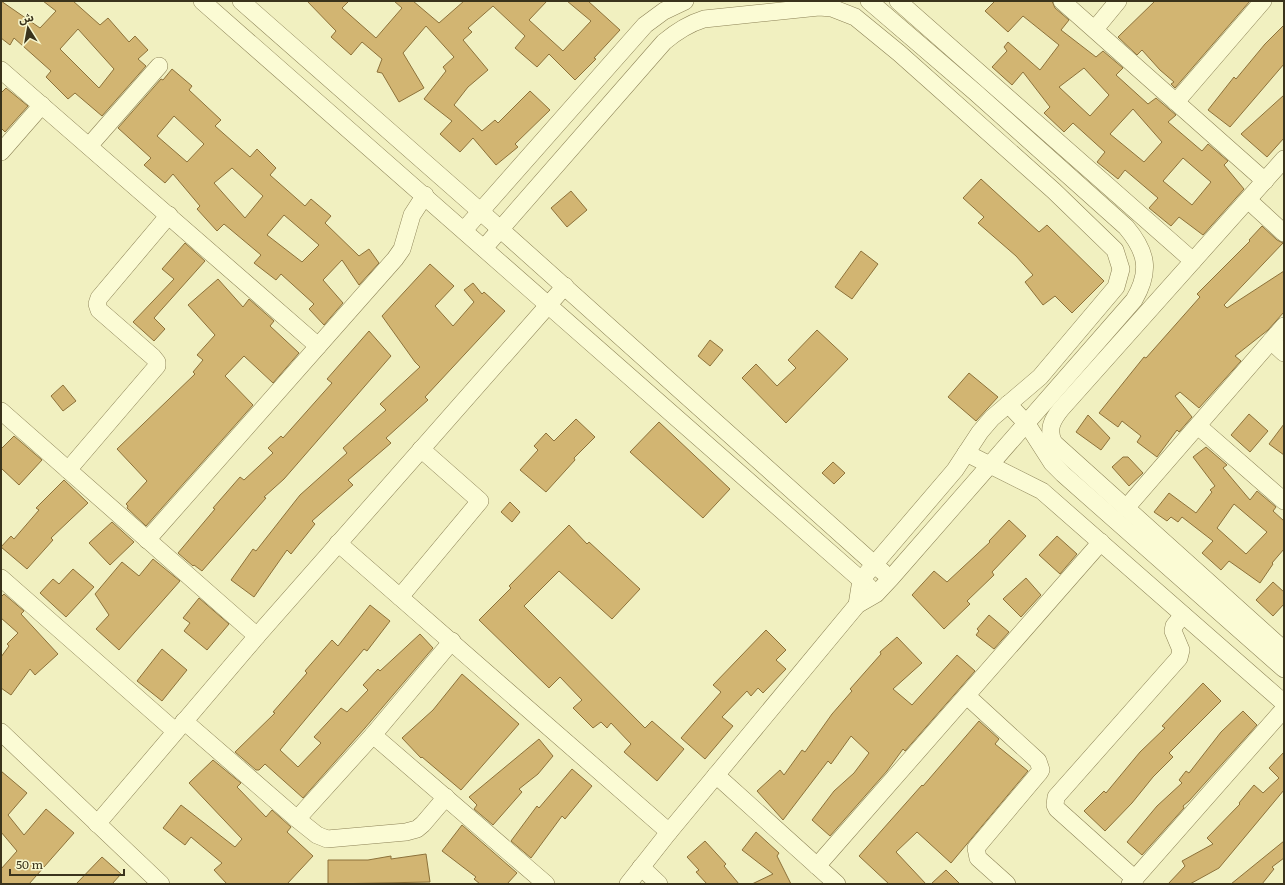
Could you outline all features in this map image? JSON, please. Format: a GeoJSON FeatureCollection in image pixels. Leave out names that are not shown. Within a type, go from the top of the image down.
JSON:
{"type":"FeatureCollection","features":[{"type":"Feature","properties":{"kind":"street"},"geometry":{"type":"LineString","coordinates":[[202,1],[425,195],[876,594]]}},
{"type":"Feature","properties":{"kind":"street"},"geometry":{"type":"LineString","coordinates":[[241,1],[501,229],[891,578]]}},
{"type":"Feature","properties":{"kind":"street"},"geometry":{"type":"LineString","coordinates":[[464,230],[645,25],[664,11],[683,1],[687,25]]}},
{"type":"Feature","properties":{"kind":"street"},"geometry":{"type":"LineString","coordinates":[[628,884],[668,832],[857,605],[876,594],[891,578],[1117,320],[1134,300],[1143,285],[1145,271],[1142,254],[1136,239],[1126,227],[869,1]]}},
{"type":"Feature","properties":{"kind":"street"},"geometry":{"type":"LineString","coordinates":[[898,1],[1193,261]]}},
{"type":"Feature","properties":{"kind":"street"},"geometry":{"type":"LineString","coordinates":[[1062,1],[1265,181]]}},
{"type":"Feature","properties":{"kind":"street"},"geometry":{"type":"LineString","coordinates":[[1095,30],[1118,1]]}},
{"type":"Feature","properties":{"kind":"street"},"geometry":{"type":"LineString","coordinates":[[1176,102],[1263,1]]}},
{"type":"Feature","properties":{"kind":"street"},"geometry":{"type":"LineString","coordinates":[[484,248],[664,42],[687,25],[704,19],[819,7],[845,6],[855,17],[900,53],[1054,191],[1115,250],[1120,264],[1120,278],[1116,287],[1040,377],[1008,404],[984,428],[955,470],[861,580],[857,605]]}},
{"type":"Feature","properties":{"kind":"street"},"geometry":{"type":"LineString","coordinates":[[89,146],[158,66]]}},
{"type":"Feature","properties":{"kind":"street"},"geometry":{"type":"LineString","coordinates":[[1,70],[318,346]]}},
{"type":"Feature","properties":{"kind":"street"},"geometry":{"type":"LineString","coordinates":[[1,152],[42,105]]}},
{"type":"Feature","properties":{"kind":"street"},"geometry":{"type":"LineString","coordinates":[[1284,159],[1054,417],[1050,431],[1054,443],[1284,650]]}},
{"type":"Feature","properties":{"kind":"street"},"geometry":{"type":"LineString","coordinates":[[1054,191],[1068,175]]}},
{"type":"Feature","properties":{"kind":"street"},"geometry":{"type":"LineString","coordinates":[[147,540],[395,259],[402,249],[412,215],[425,195]]}},
{"type":"Feature","properties":{"kind":"street"},"geometry":{"type":"LineString","coordinates":[[1248,200],[1284,233]]}},
{"type":"Feature","properties":{"kind":"street"},"geometry":{"type":"LineString","coordinates":[[68,470],[157,366],[157,362],[153,357],[99,310],[97,304],[99,298],[169,215]]}},
{"type":"Feature","properties":{"kind":"street"},"geometry":{"type":"LineString","coordinates":[[1136,239],[1151,224]]}},
{"type":"Feature","properties":{"kind":"street"},"geometry":{"type":"LineString","coordinates":[[97,824],[257,636],[565,286]]}},
{"type":"Feature","properties":{"kind":"street"},"geometry":{"type":"LineString","coordinates":[[1117,320],[1129,332]]}},
{"type":"Feature","properties":{"kind":"street"},"geometry":{"type":"LineString","coordinates":[[1126,508],[1284,326]]}},
{"type":"Feature","properties":{"kind":"street"},"geometry":{"type":"LineString","coordinates":[[1271,341],[1284,353]]}},
{"type":"Feature","properties":{"kind":"street"},"geometry":{"type":"LineString","coordinates":[[1008,404],[1027,424],[1052,463],[1063,474],[1284,669]]}},
{"type":"Feature","properties":{"kind":"street"},"geometry":{"type":"LineString","coordinates":[[1,411],[257,636]]}},
{"type":"Feature","properties":{"kind":"street"},"geometry":{"type":"LineString","coordinates":[[1198,426],[1284,501]]}},
{"type":"Feature","properties":{"kind":"street"},"geometry":{"type":"LineString","coordinates":[[400,597],[480,501],[421,449]]}},
{"type":"Feature","properties":{"kind":"street"},"geometry":{"type":"LineString","coordinates":[[966,453],[1042,491],[1284,703]]}},
{"type":"Feature","properties":{"kind":"street"},"geometry":{"type":"LineString","coordinates":[[817,866],[1101,542]]}},
{"type":"Feature","properties":{"kind":"street"},"geometry":{"type":"LineString","coordinates":[[338,543],[452,641],[668,832]]}},
{"type":"Feature","properties":{"kind":"street"},"geometry":{"type":"LineString","coordinates":[[1,578],[180,726],[298,819],[316,835],[327,839],[406,832],[417,829],[446,797]]}},
{"type":"Feature","properties":{"kind":"street"},"geometry":{"type":"LineString","coordinates":[[1183,615],[1174,626],[1173,631],[1181,650],[1179,658],[1056,797],[1055,801],[1057,809],[1132,881],[1284,709]]}},
{"type":"Feature","properties":{"kind":"street"},"geometry":{"type":"LineString","coordinates":[[298,819],[373,735],[452,641]]}},
{"type":"Feature","properties":{"kind":"street"},"geometry":{"type":"LineString","coordinates":[[967,696],[1038,761],[1040,766],[1039,773],[976,848],[978,858],[1007,884]]}},
{"type":"Feature","properties":{"kind":"street"},"geometry":{"type":"LineString","coordinates":[[1,732],[161,884]]}},
{"type":"Feature","properties":{"kind":"street"},"geometry":{"type":"LineString","coordinates":[[373,735],[546,884]]}},
{"type":"Feature","properties":{"kind":"street"},"geometry":{"type":"LineString","coordinates":[[716,775],[837,884]]}},
{"type":"Feature","properties":{"kind":"street"},"geometry":{"type":"LineString","coordinates":[[641,868],[660,884]]}},
{"type":"Feature","properties":{"kind":"building"},"geometry":{"type":"Polygon","coordinates":[[[1,1],[40,28],[56,11],[43,1],[73,1],[100,25],[108,18],[129,42],[135,36],[148,50],[138,59],[146,66],[102,116],[75,93],[68,99],[46,77],[51,71],[14,38],[10,45],[1,38],[1,1]],[[78,29],[60,49],[99,88],[114,69],[78,29]]]}},
{"type":"Feature","properties":{"kind":"building"},"geometry":{"type":"Polygon","coordinates":[[[307,1],[349,1],[342,8],[376,38],[402,8],[394,1],[413,1],[439,23],[464,1],[547,1],[529,20],[563,51],[591,21],[567,1],[588,1],[620,30],[594,58],[596,59],[575,80],[549,54],[537,67],[515,48],[525,36],[493,6],[468,28],[472,32],[463,40],[488,70],[468,87],[454,105],[482,131],[495,120],[498,123],[530,91],[550,110],[515,144],[518,147],[496,165],[473,138],[460,152],[440,134],[452,121],[424,99],[446,71],[443,67],[454,57],[426,26],[403,53],[424,88],[399,102],[382,73],[377,72],[382,59],[362,42],[351,55],[331,37],[336,31],[307,1]]]}},
{"type":"Feature","properties":{"kind":"building"},"geometry":{"type":"Polygon","coordinates":[[[995,1],[1052,1],[1055,8],[1069,20],[1061,30],[1096,57],[1103,51],[1123,68],[1116,75],[1148,104],[1156,98],[1176,115],[1168,122],[1202,151],[1208,144],[1228,161],[1224,165],[1244,189],[1203,235],[1179,217],[1171,226],[1149,208],[1158,198],[1125,170],[1118,179],[1097,162],[1105,152],[1073,123],[1064,132],[1044,113],[1050,107],[1023,72],[1012,85],[992,67],[1007,51],[1004,47],[1008,42],[1040,70],[1059,45],[1023,16],[1008,32],[985,11],[995,1]],[[1084,68],[1059,87],[1090,116],[1109,95],[1084,68]],[[1133,109],[1110,134],[1144,162],[1162,142],[1133,109]],[[1183,158],[1163,181],[1192,205],[1211,182],[1183,158]]]}},
{"type":"Feature","properties":{"kind":"building"},"geometry":{"type":"Polygon","coordinates":[[[1155,1],[1250,1],[1175,88],[1171,84],[1174,82],[1160,70],[1142,50],[1137,55],[1118,37],[1155,1]]]}},
{"type":"Feature","properties":{"kind":"building"},"geometry":{"type":"Polygon","coordinates":[[[1284,25],[1284,64],[1230,127],[1208,110],[1234,77],[1236,79],[1265,44],[1284,25]]]}},
{"type":"Feature","properties":{"kind":"building"},"geometry":{"type":"Polygon","coordinates":[[[172,69],[192,86],[189,90],[221,120],[215,126],[250,157],[257,149],[276,168],[270,175],[305,206],[311,199],[331,216],[325,223],[359,256],[369,249],[379,263],[359,285],[342,260],[323,280],[343,303],[324,325],[309,309],[314,304],[281,274],[276,280],[254,263],[261,255],[224,224],[217,231],[197,209],[200,206],[173,174],[165,183],[144,165],[151,158],[118,128],[161,79],[163,80],[172,69]],[[174,116],[157,136],[187,162],[204,144],[174,116]],[[232,168],[214,183],[245,218],[263,196],[232,168]],[[284,215],[267,235],[302,262],[319,245],[284,215]]]}},
{"type":"Feature","properties":{"kind":"building"},"geometry":{"type":"Polygon","coordinates":[[[6,88],[28,106],[5,132],[1,128],[1,93],[6,88]]]}},
{"type":"Feature","properties":{"kind":"building"},"geometry":{"type":"Polygon","coordinates":[[[1284,95],[1284,138],[1267,157],[1241,134],[1284,95]]]}},
{"type":"Feature","properties":{"kind":"building"},"geometry":{"type":"Polygon","coordinates":[[[981,179],[1039,232],[1047,225],[1104,281],[1072,313],[1055,296],[1043,305],[1025,282],[1033,275],[1016,256],[978,223],[984,217],[963,198],[981,179]]]}},
{"type":"Feature","properties":{"kind":"building"},"geometry":{"type":"Polygon","coordinates":[[[571,191],[587,210],[567,227],[551,208],[571,191]]]}},
{"type":"Feature","properties":{"kind":"building"},"geometry":{"type":"Polygon","coordinates":[[[1262,226],[1277,240],[1283,243],[1224,305],[1227,308],[1284,271],[1284,312],[1268,330],[1235,356],[1241,361],[1199,408],[1180,392],[1175,396],[1192,417],[1179,432],[1177,430],[1157,457],[1137,442],[1141,436],[1122,421],[1118,427],[1099,413],[1144,357],[1146,358],[1200,297],[1197,294],[1250,241],[1249,240],[1262,226]]]}},
{"type":"Feature","properties":{"kind":"building"},"geometry":{"type":"Polygon","coordinates":[[[185,243],[205,261],[154,318],[165,329],[154,341],[133,322],[174,279],[162,269],[185,243]]]}},
{"type":"Feature","properties":{"kind":"building"},"geometry":{"type":"Polygon","coordinates":[[[861,251],[878,264],[852,299],[835,287],[861,251]]]}},
{"type":"Feature","properties":{"kind":"building"},"geometry":{"type":"Polygon","coordinates":[[[430,264],[454,286],[435,306],[453,326],[474,302],[464,290],[473,283],[482,294],[484,292],[505,311],[425,397],[428,400],[386,438],[391,443],[348,480],[353,485],[312,521],[315,524],[291,554],[287,550],[254,597],[231,580],[253,549],[256,551],[300,495],[347,453],[343,448],[386,410],[380,404],[420,367],[382,316],[430,264]]]}},
{"type":"Feature","properties":{"kind":"building"},"geometry":{"type":"Polygon","coordinates":[[[218,279],[243,307],[249,299],[274,321],[270,326],[299,353],[273,383],[244,356],[225,376],[253,405],[146,526],[127,508],[128,506],[126,504],[147,481],[117,449],[195,374],[193,372],[203,360],[197,355],[215,335],[188,305],[218,279]]]}},
{"type":"Feature","properties":{"kind":"building"},"geometry":{"type":"Polygon","coordinates":[[[817,330],[848,359],[786,423],[742,378],[756,364],[777,386],[796,368],[788,360],[817,330]]]}},
{"type":"Feature","properties":{"kind":"building"},"geometry":{"type":"Polygon","coordinates":[[[369,331],[391,356],[284,479],[264,497],[266,498],[202,571],[194,565],[193,566],[178,553],[215,509],[213,508],[240,477],[244,480],[273,453],[268,448],[281,436],[283,438],[332,383],[327,379],[369,331]]]}},
{"type":"Feature","properties":{"kind":"building"},"geometry":{"type":"Polygon","coordinates":[[[710,340],[723,350],[710,366],[698,356],[710,340]]]}},
{"type":"Feature","properties":{"kind":"building"},"geometry":{"type":"Polygon","coordinates":[[[969,373],[998,397],[976,421],[948,397],[969,373]]]}},
{"type":"Feature","properties":{"kind":"building"},"geometry":{"type":"Polygon","coordinates":[[[63,385],[76,401],[63,411],[51,396],[63,385]]]}},
{"type":"Feature","properties":{"kind":"building"},"geometry":{"type":"Polygon","coordinates":[[[1249,414],[1268,431],[1250,452],[1231,435],[1249,414]]]}},
{"type":"Feature","properties":{"kind":"building"},"geometry":{"type":"Polygon","coordinates":[[[1088,415],[1110,438],[1101,450],[1076,432],[1088,415]]]}},
{"type":"Feature","properties":{"kind":"building"},"geometry":{"type":"Polygon","coordinates":[[[576,419],[595,437],[574,458],[575,460],[546,492],[520,470],[538,450],[534,446],[546,433],[554,441],[576,419]]]}},
{"type":"Feature","properties":{"kind":"building"},"geometry":{"type":"Polygon","coordinates":[[[659,422],[730,489],[703,518],[630,452],[659,422]]]}},
{"type":"Feature","properties":{"kind":"building"},"geometry":{"type":"Polygon","coordinates":[[[1284,424],[1284,455],[1269,444],[1284,424]]]}},
{"type":"Feature","properties":{"kind":"building"},"geometry":{"type":"Polygon","coordinates":[[[14,436],[42,460],[19,485],[1,468],[1,449],[14,436]]]}},
{"type":"Feature","properties":{"kind":"building"},"geometry":{"type":"Polygon","coordinates":[[[1206,447],[1227,465],[1223,468],[1250,500],[1257,491],[1276,507],[1273,511],[1284,521],[1284,549],[1272,563],[1273,564],[1260,583],[1229,561],[1221,570],[1202,553],[1213,541],[1182,517],[1178,522],[1171,517],[1167,521],[1154,512],[1169,493],[1196,513],[1212,492],[1210,490],[1215,486],[1193,457],[1206,447]],[[1234,504],[1217,528],[1246,554],[1267,532],[1234,504]]]}},
{"type":"Feature","properties":{"kind":"building"},"geometry":{"type":"Polygon","coordinates":[[[1123,457],[1128,457],[1143,473],[1129,486],[1112,467],[1123,457]]]}},
{"type":"Feature","properties":{"kind":"building"},"geometry":{"type":"Polygon","coordinates":[[[833,462],[845,473],[834,484],[822,473],[833,462]]]}},
{"type":"Feature","properties":{"kind":"building"},"geometry":{"type":"Polygon","coordinates":[[[64,480],[88,503],[51,538],[53,540],[27,569],[1,547],[11,536],[14,539],[39,510],[36,508],[64,480]]]}},
{"type":"Feature","properties":{"kind":"building"},"geometry":{"type":"Polygon","coordinates":[[[510,502],[520,512],[512,522],[501,512],[510,502]]]}},
{"type":"Feature","properties":{"kind":"building"},"geometry":{"type":"Polygon","coordinates":[[[1009,520],[1026,536],[992,572],[994,575],[967,601],[970,604],[944,629],[912,595],[934,571],[947,582],[990,542],[989,541],[1009,520]]]}},
{"type":"Feature","properties":{"kind":"building"},"geometry":{"type":"Polygon","coordinates":[[[112,522],[134,542],[110,565],[89,543],[112,522]]]}},
{"type":"Feature","properties":{"kind":"building"},"geometry":{"type":"Polygon","coordinates":[[[569,525],[587,544],[589,542],[640,589],[612,619],[559,571],[524,606],[645,728],[652,721],[684,749],[657,781],[624,752],[631,744],[611,723],[607,728],[601,722],[593,728],[573,708],[582,700],[560,677],[549,688],[479,620],[511,588],[509,586],[569,525]]]}},
{"type":"Feature","properties":{"kind":"building"},"geometry":{"type":"Polygon","coordinates":[[[1057,536],[1077,554],[1060,574],[1039,555],[1057,536]]]}},
{"type":"Feature","properties":{"kind":"building"},"geometry":{"type":"Polygon","coordinates":[[[153,559],[180,581],[119,650],[96,629],[109,615],[95,594],[122,562],[139,576],[153,559]]]}},
{"type":"Feature","properties":{"kind":"building"},"geometry":{"type":"Polygon","coordinates":[[[73,569],[94,587],[66,617],[40,593],[53,579],[59,584],[73,569]]]}},
{"type":"Feature","properties":{"kind":"building"},"geometry":{"type":"Polygon","coordinates":[[[1026,578],[1041,595],[1021,617],[1003,599],[1026,578]]]}},
{"type":"Feature","properties":{"kind":"building"},"geometry":{"type":"Polygon","coordinates":[[[1273,582],[1284,592],[1284,604],[1273,616],[1256,600],[1273,582]]]}},
{"type":"Feature","properties":{"kind":"building"},"geometry":{"type":"Polygon","coordinates":[[[4,594],[24,611],[21,614],[58,654],[35,675],[30,669],[11,695],[1,688],[1,657],[9,646],[7,644],[18,633],[1,618],[1,597],[4,594]]]}},
{"type":"Feature","properties":{"kind":"building"},"geometry":{"type":"Polygon","coordinates":[[[199,598],[229,624],[207,650],[184,631],[190,623],[183,618],[199,598]]]}},
{"type":"Feature","properties":{"kind":"building"},"geometry":{"type":"Polygon","coordinates":[[[370,605],[390,621],[367,651],[364,649],[280,750],[298,767],[321,743],[314,737],[341,708],[347,712],[368,690],[363,685],[378,669],[380,671],[420,634],[433,648],[303,798],[265,764],[259,770],[256,770],[235,752],[275,713],[273,712],[307,673],[305,671],[332,640],[338,646],[370,605]]]}},
{"type":"Feature","properties":{"kind":"building"},"geometry":{"type":"Polygon","coordinates":[[[989,615],[1009,632],[994,649],[976,635],[979,631],[977,629],[989,615]]]}},
{"type":"Feature","properties":{"kind":"building"},"geometry":{"type":"Polygon","coordinates":[[[766,630],[786,650],[776,660],[786,669],[763,693],[758,688],[751,696],[747,691],[722,717],[733,726],[705,759],[681,738],[721,692],[713,685],[766,630]]]}},
{"type":"Feature","properties":{"kind":"building"},"geometry":{"type":"Polygon","coordinates":[[[897,637],[922,663],[893,689],[912,705],[957,655],[975,671],[905,751],[903,749],[887,771],[830,836],[812,820],[834,791],[854,773],[869,753],[851,736],[831,764],[828,761],[783,820],[757,791],[780,770],[784,775],[802,750],[805,752],[832,714],[852,691],[850,689],[881,654],[880,652],[897,637]]]}},
{"type":"Feature","properties":{"kind":"building"},"geometry":{"type":"Polygon","coordinates":[[[162,649],[187,670],[162,701],[137,681],[162,649]]]}},
{"type":"Feature","properties":{"kind":"building"},"geometry":{"type":"Polygon","coordinates":[[[462,674],[519,724],[461,790],[422,757],[421,758],[402,738],[433,710],[462,674]]]}},
{"type":"Feature","properties":{"kind":"building"},"geometry":{"type":"Polygon","coordinates":[[[1203,683],[1221,701],[1169,753],[1173,757],[1105,831],[1084,811],[1104,791],[1106,793],[1140,752],[1165,728],[1162,726],[1203,683]]]}},
{"type":"Feature","properties":{"kind":"building"},"geometry":{"type":"Polygon","coordinates":[[[1243,711],[1257,725],[1183,806],[1184,808],[1142,855],[1127,842],[1157,806],[1182,783],[1179,780],[1186,771],[1189,773],[1221,732],[1243,711]]]}},
{"type":"Feature","properties":{"kind":"building"},"geometry":{"type":"Polygon","coordinates":[[[979,721],[999,739],[995,744],[1028,771],[951,863],[917,832],[896,852],[926,884],[889,884],[859,856],[922,785],[923,786],[979,721]]]}},
{"type":"Feature","properties":{"kind":"building"},"geometry":{"type":"Polygon","coordinates":[[[539,739],[553,756],[538,774],[519,789],[522,792],[493,825],[474,809],[477,805],[469,797],[539,739]]]}},
{"type":"Feature","properties":{"kind":"building"},"geometry":{"type":"Polygon","coordinates":[[[1284,752],[1284,790],[1219,868],[1190,884],[1168,884],[1185,866],[1182,861],[1213,844],[1207,838],[1240,804],[1239,803],[1254,785],[1263,793],[1279,778],[1269,768],[1284,752]]]}},
{"type":"Feature","properties":{"kind":"building"},"geometry":{"type":"Polygon","coordinates":[[[213,760],[241,783],[237,787],[266,817],[272,810],[291,827],[287,832],[313,856],[287,884],[227,884],[214,870],[222,863],[191,837],[185,845],[163,828],[181,805],[235,847],[242,839],[189,783],[213,760]]]}},
{"type":"Feature","properties":{"kind":"building"},"geometry":{"type":"Polygon","coordinates":[[[572,769],[592,786],[565,819],[562,816],[531,858],[511,841],[537,806],[539,808],[572,769]]]}},
{"type":"Feature","properties":{"kind":"building"},"geometry":{"type":"Polygon","coordinates":[[[1,771],[27,793],[8,815],[24,835],[46,809],[74,833],[29,884],[1,884],[1,869],[17,851],[1,832],[1,771]]]}},
{"type":"Feature","properties":{"kind":"building"},"geometry":{"type":"Polygon","coordinates":[[[462,825],[517,873],[507,884],[480,884],[474,879],[476,877],[442,851],[462,825]]]}},
{"type":"Feature","properties":{"kind":"building"},"geometry":{"type":"Polygon","coordinates":[[[756,832],[779,853],[777,856],[791,884],[752,884],[773,874],[742,850],[756,832]]]}},
{"type":"Feature","properties":{"kind":"building"},"geometry":{"type":"Polygon","coordinates":[[[705,841],[726,864],[724,866],[739,884],[707,884],[696,872],[699,870],[687,857],[705,841]]]}},
{"type":"Feature","properties":{"kind":"building"},"geometry":{"type":"Polygon","coordinates":[[[1284,841],[1284,858],[1272,867],[1274,869],[1262,884],[1231,884],[1284,841]]]}},
{"type":"Feature","properties":{"kind":"building"},"geometry":{"type":"Polygon","coordinates":[[[426,854],[430,882],[328,884],[328,860],[368,860],[391,856],[391,859],[426,854]]]}},
{"type":"Feature","properties":{"kind":"building"},"geometry":{"type":"Polygon","coordinates":[[[102,857],[121,874],[112,884],[76,884],[102,857]]]}},
{"type":"Feature","properties":{"kind":"building"},"geometry":{"type":"Polygon","coordinates":[[[946,870],[960,884],[931,884],[946,870]]]}}]}
